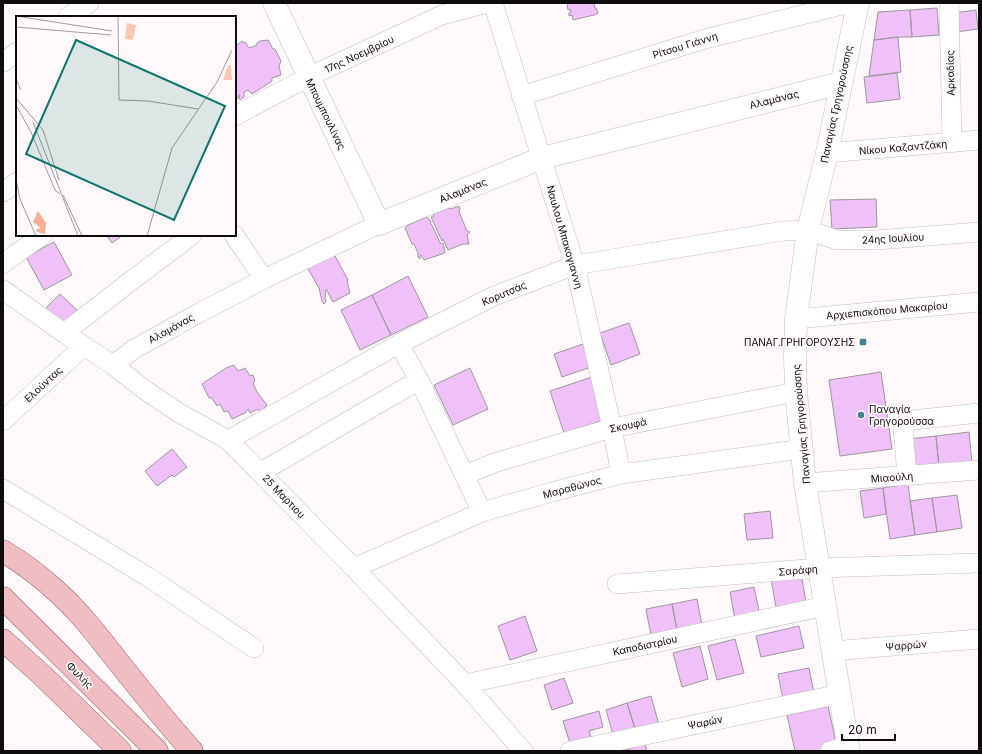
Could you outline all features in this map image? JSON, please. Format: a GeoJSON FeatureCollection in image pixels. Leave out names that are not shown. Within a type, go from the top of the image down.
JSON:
{"type":"FeatureCollection","features":[{"type":"Feature","properties":{"kind":"main road"},"geometry":{"type":"LineString","coordinates":[[3,551],[38,575],[55,589],[75,610],[97,635],[159,714],[192,751]]}},
{"type":"Feature","properties":{"kind":"main road","name":"Φυλής"},"geometry":{"type":"LineString","coordinates":[[3,598],[157,751]]}},
{"type":"Feature","properties":{"kind":"main road"},"geometry":{"type":"LineString","coordinates":[[3,640],[43,676],[120,751]]}},
{"type":"Feature","properties":{"kind":"street","name":"Μπουμπουλίνας"},"geometry":{"type":"LineString","coordinates":[[274,3],[379,224]]}},
{"type":"Feature","properties":{"kind":"street","name":"17ης Νοεμβρίου"},"geometry":{"type":"LineString","coordinates":[[236,115],[308,77],[442,15],[487,3]]}},
{"type":"Feature","properties":{"kind":"street","name":"Ναυλου Μπακογιαννη"},"geometry":{"type":"LineString","coordinates":[[493,3],[575,265],[621,474]]}},
{"type":"Feature","properties":{"kind":"street","name":"Ρίτσου Γιάννη"},"geometry":{"type":"LineString","coordinates":[[521,96],[705,38],[850,3]]}},
{"type":"Feature","properties":{"kind":"street","name":"Παναγίας Γρηγορούσσης"},"geometry":{"type":"LineString","coordinates":[[843,749],[840,694],[805,483],[796,392],[795,357],[796,319],[808,230],[827,153],[858,3]]}},
{"type":"Feature","properties":{"kind":"street","name":"Αρκαδίας"},"geometry":{"type":"LineString","coordinates":[[949,3],[952,143]]}},
{"type":"Feature","properties":{"kind":"street"},"geometry":{"type":"LineString","coordinates":[[3,62],[16,53]]}},
{"type":"Feature","properties":{"kind":"street","name":"Αλαμάνας"},"geometry":{"type":"LineString","coordinates":[[113,366],[134,349],[264,279],[379,224],[542,158],[841,83]]}},
{"type":"Feature","properties":{"kind":"street","name":"Νίκου Καζαντζάκη"},"geometry":{"type":"LineString","coordinates":[[827,153],[979,140]]}},
{"type":"Feature","properties":{"kind":"street"},"geometry":{"type":"LineString","coordinates":[[3,192],[16,183]]}},
{"type":"Feature","properties":{"kind":"street","name":"24ης Ιουλίου"},"geometry":{"type":"LineString","coordinates":[[808,230],[837,240],[876,240],[979,232]]}},
{"type":"Feature","properties":{"kind":"street","name":"Κορυτσάς"},"geometry":{"type":"LineString","coordinates":[[228,440],[399,344],[494,296],[575,265],[783,231],[808,230]]}},
{"type":"Feature","properties":{"kind":"street"},"geometry":{"type":"LineString","coordinates":[[3,264],[42,236]]}},
{"type":"Feature","properties":{"kind":"street"},"geometry":{"type":"LineString","coordinates":[[64,334],[191,236]]}},
{"type":"Feature","properties":{"kind":"street"},"geometry":{"type":"LineString","coordinates":[[235,236],[264,279]]}},
{"type":"Feature","properties":{"kind":"street","name":"25 Μαρτιου"},"geometry":{"type":"LineString","coordinates":[[3,291],[113,366],[145,390],[179,412],[228,440],[261,472],[465,684],[523,751]]}},
{"type":"Feature","properties":{"kind":"street","name":"Αρχιεπισκόπου Μακαρίου"},"geometry":{"type":"LineString","coordinates":[[796,319],[979,302]]}},
{"type":"Feature","properties":{"kind":"street"},"geometry":{"type":"LineString","coordinates":[[399,344],[419,380],[482,512]]}},
{"type":"Feature","properties":{"kind":"street","name":"Ελούντας"},"geometry":{"type":"LineString","coordinates":[[3,421],[84,346]]}},
{"type":"Feature","properties":{"kind":"street"},"geometry":{"type":"LineString","coordinates":[[261,472],[419,380]]}},
{"type":"Feature","properties":{"kind":"street","name":"Σκουφά"},"geometry":{"type":"LineString","coordinates":[[465,475],[494,463],[612,428],[796,392]]}},
{"type":"Feature","properties":{"kind":"street"},"geometry":{"type":"LineString","coordinates":[[907,476],[903,428],[906,423],[912,420],[979,413]]}},
{"type":"Feature","properties":{"kind":"street","name":"Μαραθώνος"},"geometry":{"type":"LineString","coordinates":[[354,568],[482,512],[552,492],[621,474],[802,449]]}},
{"type":"Feature","properties":{"kind":"street","name":"Μιαούλη"},"geometry":{"type":"LineString","coordinates":[[805,483],[979,470]]}},
{"type":"Feature","properties":{"kind":"street"},"geometry":{"type":"LineString","coordinates":[[3,489],[148,577],[254,648]]}},
{"type":"Feature","properties":{"kind":"street","name":"Σαράφη"},"geometry":{"type":"LineString","coordinates":[[617,584],[819,568],[979,563]]}},
{"type":"Feature","properties":{"kind":"street","name":"Καποδιστρίου"},"geometry":{"type":"LineString","coordinates":[[465,684],[826,606]]}},
{"type":"Feature","properties":{"kind":"street","name":"Ψαρρών"},"geometry":{"type":"LineString","coordinates":[[832,651],[979,639]]}},
{"type":"Feature","properties":{"kind":"street","name":"Ψαρών"},"geometry":{"type":"LineString","coordinates":[[570,751],[840,694]]}},
{"type":"Feature","properties":{"kind":"building"},"geometry":{"type":"Polygon","coordinates":[[[567,3],[594,3],[598,13],[573,20],[572,15],[569,16],[569,13],[571,12],[570,9],[568,10],[567,3]]]}},
{"type":"Feature","properties":{"kind":"building"},"geometry":{"type":"Polygon","coordinates":[[[937,8],[939,35],[912,37],[910,10],[937,8]]]}},
{"type":"Feature","properties":{"kind":"building"},"geometry":{"type":"Polygon","coordinates":[[[910,10],[912,37],[874,40],[878,12],[910,10]]]}},
{"type":"Feature","properties":{"kind":"building"},"geometry":{"type":"Polygon","coordinates":[[[976,10],[978,29],[956,32],[954,13],[976,10]]]}},
{"type":"Feature","properties":{"kind":"building"},"geometry":{"type":"Polygon","coordinates":[[[898,37],[901,72],[869,76],[874,40],[898,37]]]}},
{"type":"Feature","properties":{"kind":"building"},"geometry":{"type":"Polygon","coordinates":[[[268,40],[273,49],[275,49],[281,61],[279,66],[281,75],[272,78],[272,81],[252,94],[248,90],[244,92],[244,97],[240,100],[240,95],[236,99],[236,44],[237,45],[242,41],[244,43],[245,42],[249,48],[257,45],[260,41],[268,40]]]}},
{"type":"Feature","properties":{"kind":"building"},"geometry":{"type":"Polygon","coordinates":[[[897,73],[900,99],[867,103],[864,77],[897,73]]]}},
{"type":"Feature","properties":{"kind":"building"},"geometry":{"type":"Polygon","coordinates":[[[876,199],[877,227],[832,229],[830,200],[876,199]]]}},
{"type":"Feature","properties":{"kind":"building"},"geometry":{"type":"Polygon","coordinates":[[[459,206],[459,212],[467,231],[470,232],[467,235],[469,244],[463,244],[448,250],[443,239],[442,241],[431,217],[434,217],[433,214],[448,208],[451,209],[459,206]]]}},
{"type":"Feature","properties":{"kind":"building"},"geometry":{"type":"Polygon","coordinates":[[[427,217],[430,220],[440,243],[443,243],[445,252],[424,260],[421,255],[420,259],[418,257],[414,244],[412,244],[405,228],[408,225],[427,217]]]}},
{"type":"Feature","properties":{"kind":"building"},"geometry":{"type":"Polygon","coordinates":[[[107,236],[122,236],[112,243],[107,236]]]}},
{"type":"Feature","properties":{"kind":"building"},"geometry":{"type":"Polygon","coordinates":[[[54,242],[72,275],[44,290],[26,257],[54,242]]]}},
{"type":"Feature","properties":{"kind":"building"},"geometry":{"type":"Polygon","coordinates":[[[334,254],[348,280],[350,293],[333,302],[326,289],[326,301],[324,304],[319,288],[307,267],[334,254]]]}},
{"type":"Feature","properties":{"kind":"building"},"geometry":{"type":"Polygon","coordinates":[[[408,276],[428,317],[391,335],[372,295],[408,276]]]}},
{"type":"Feature","properties":{"kind":"building"},"geometry":{"type":"Polygon","coordinates":[[[60,294],[78,311],[61,328],[43,311],[60,294]]]}},
{"type":"Feature","properties":{"kind":"building"},"geometry":{"type":"Polygon","coordinates":[[[372,295],[391,335],[360,350],[341,310],[372,295]]]}},
{"type":"Feature","properties":{"kind":"building"},"geometry":{"type":"Polygon","coordinates":[[[629,323],[640,354],[611,365],[600,333],[629,323]]]}},
{"type":"Feature","properties":{"kind":"building"},"geometry":{"type":"Polygon","coordinates":[[[583,344],[591,367],[562,377],[554,354],[583,344]]]}},
{"type":"Feature","properties":{"kind":"building"},"geometry":{"type":"Polygon","coordinates":[[[234,365],[238,371],[245,368],[250,376],[253,375],[255,381],[253,383],[257,392],[267,405],[264,408],[266,412],[262,415],[258,409],[250,413],[248,409],[245,413],[232,419],[228,411],[224,412],[220,404],[217,406],[212,398],[209,398],[202,384],[226,368],[234,365]]]}},
{"type":"Feature","properties":{"kind":"building"},"geometry":{"type":"Polygon","coordinates":[[[470,368],[488,409],[453,425],[434,385],[470,368]]]}},
{"type":"Feature","properties":{"kind":"building","name":"Παναγία Γρηγορούσσα"},"geometry":{"type":"Polygon","coordinates":[[[881,372],[892,449],[840,456],[829,380],[881,372]]]}},
{"type":"Feature","properties":{"kind":"building"},"geometry":{"type":"Polygon","coordinates":[[[592,377],[607,419],[564,433],[550,391],[592,377]]]}},
{"type":"Feature","properties":{"kind":"building"},"geometry":{"type":"Polygon","coordinates":[[[969,432],[972,463],[939,467],[936,436],[969,432]]]}},
{"type":"Feature","properties":{"kind":"building"},"geometry":{"type":"Polygon","coordinates":[[[936,436],[939,467],[912,471],[908,439],[936,436]]]}},
{"type":"Feature","properties":{"kind":"building"},"geometry":{"type":"Polygon","coordinates":[[[172,449],[187,467],[174,477],[172,475],[157,486],[145,471],[172,449]]]}},
{"type":"Feature","properties":{"kind":"building"},"geometry":{"type":"Polygon","coordinates":[[[908,484],[915,535],[890,539],[883,488],[908,484]]]}},
{"type":"Feature","properties":{"kind":"building"},"geometry":{"type":"Polygon","coordinates":[[[883,488],[886,514],[864,518],[860,491],[883,488]]]}},
{"type":"Feature","properties":{"kind":"building"},"geometry":{"type":"Polygon","coordinates":[[[957,495],[962,528],[937,532],[932,498],[957,495]]]}},
{"type":"Feature","properties":{"kind":"building"},"geometry":{"type":"Polygon","coordinates":[[[932,498],[937,532],[915,535],[910,501],[932,498]]]}},
{"type":"Feature","properties":{"kind":"building"},"geometry":{"type":"Polygon","coordinates":[[[770,511],[773,538],[747,540],[744,514],[770,511]]]}},
{"type":"Feature","properties":{"kind":"building"},"geometry":{"type":"Polygon","coordinates":[[[801,574],[807,607],[777,613],[771,579],[801,574]]]}},
{"type":"Feature","properties":{"kind":"building"},"geometry":{"type":"Polygon","coordinates":[[[754,587],[760,615],[735,619],[730,592],[754,587]]]}},
{"type":"Feature","properties":{"kind":"building"},"geometry":{"type":"Polygon","coordinates":[[[697,599],[702,625],[677,630],[672,604],[697,599]]]}},
{"type":"Feature","properties":{"kind":"building"},"geometry":{"type":"Polygon","coordinates":[[[672,604],[677,630],[651,635],[646,609],[672,604]]]}},
{"type":"Feature","properties":{"kind":"building"},"geometry":{"type":"Polygon","coordinates":[[[525,616],[537,651],[510,660],[498,626],[525,616]]]}},
{"type":"Feature","properties":{"kind":"building"},"geometry":{"type":"Polygon","coordinates":[[[799,626],[804,648],[761,657],[756,636],[799,626]]]}},
{"type":"Feature","properties":{"kind":"building"},"geometry":{"type":"Polygon","coordinates":[[[735,639],[744,673],[717,680],[708,646],[735,639]]]}},
{"type":"Feature","properties":{"kind":"building"},"geometry":{"type":"Polygon","coordinates":[[[700,646],[708,679],[682,687],[673,653],[700,646]]]}},
{"type":"Feature","properties":{"kind":"building"},"geometry":{"type":"Polygon","coordinates":[[[809,668],[814,693],[783,699],[778,674],[809,668]]]}},
{"type":"Feature","properties":{"kind":"building"},"geometry":{"type":"Polygon","coordinates":[[[564,678],[573,703],[552,710],[544,685],[564,678]]]}},
{"type":"Feature","properties":{"kind":"building"},"geometry":{"type":"Polygon","coordinates":[[[651,696],[659,725],[636,732],[627,703],[651,696]]]}},
{"type":"Feature","properties":{"kind":"building"},"geometry":{"type":"Polygon","coordinates":[[[627,703],[636,732],[614,738],[606,710],[627,703]]]}},
{"type":"Feature","properties":{"kind":"building"},"geometry":{"type":"Polygon","coordinates":[[[828,706],[837,747],[818,751],[795,751],[787,715],[828,706]]]}},
{"type":"Feature","properties":{"kind":"building"},"geometry":{"type":"Polygon","coordinates":[[[599,711],[603,727],[589,731],[592,741],[571,747],[563,721],[599,711]]]}},
{"type":"Feature","properties":{"kind":"building"},"geometry":{"type":"Polygon","coordinates":[[[645,744],[647,751],[621,751],[645,744]]]}},
{"type":"Feature","properties":{"kind":"place","name":"ΠΑΝΑΓ.ΓΡΗΓΟΡΟΥΣΗΣ"},"geometry":{"type":"Point","coordinates":[863,342]}},
{"type":"Feature","properties":{"kind":"place","name":"Παναγία Γρηγορούσσα"},"geometry":{"type":"Point","coordinates":[861,415]}}]}
